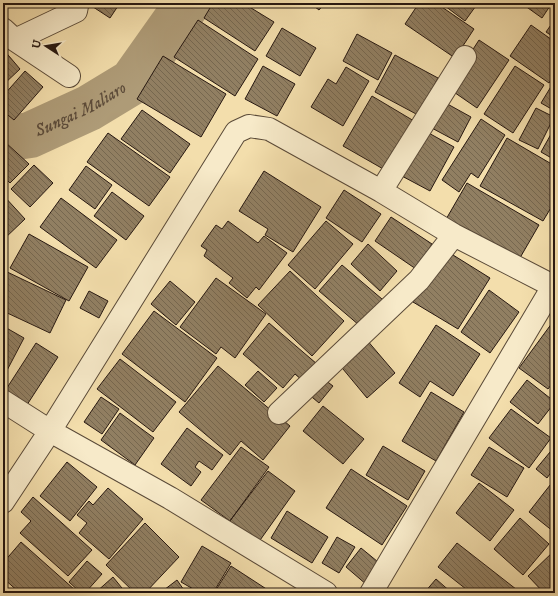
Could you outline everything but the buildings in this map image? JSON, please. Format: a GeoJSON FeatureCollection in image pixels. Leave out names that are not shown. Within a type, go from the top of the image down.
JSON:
{"type":"FeatureCollection","features":[{"type":"Feature","properties":{"kind":"street"},"geometry":{"type":"LineString","coordinates":[[9,35],[76,11],[77,6],[74,3]]}},
{"type":"Feature","properties":{"kind":"street"},"geometry":{"type":"LineString","coordinates":[[9,35],[69,76]]}},
{"type":"Feature","properties":{"kind":"street"},"geometry":{"type":"LineString","coordinates":[[381,191],[465,57]]}},
{"type":"Feature","properties":{"kind":"street"},"geometry":{"type":"LineString","coordinates":[[3,502],[50,431],[236,132],[249,126],[269,129],[381,191],[454,235],[554,286],[371,593]]}},
{"type":"Feature","properties":{"kind":"street"},"geometry":{"type":"LineString","coordinates":[[279,413],[419,280],[454,235]]}},
{"type":"Feature","properties":{"kind":"street"},"geometry":{"type":"LineString","coordinates":[[3,401],[50,431],[170,498],[326,593]]}},
{"type":"Feature","properties":{"kind":"waterway","name":"Sungai Maliaro"},"geometry":{"type":"LineString","coordinates":[[3,139],[30,135],[89,108],[132,82],[188,3]]}}]}
